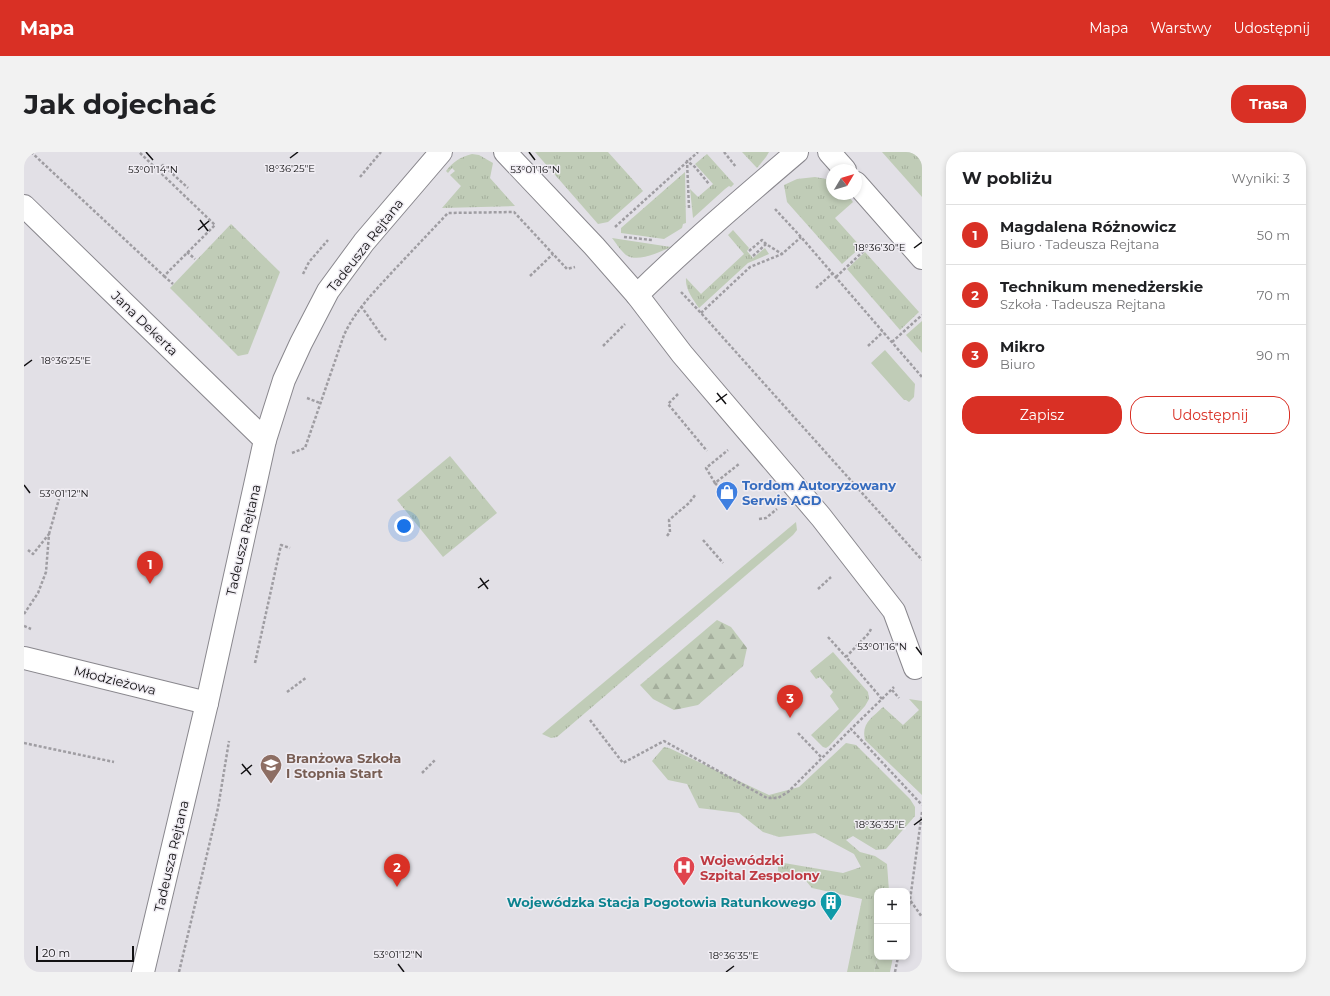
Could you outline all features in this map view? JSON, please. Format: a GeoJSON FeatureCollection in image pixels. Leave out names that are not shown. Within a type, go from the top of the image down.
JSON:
{"type":"FeatureCollection","features":[{"type":"Feature","properties":{"kind":"street","name":"Tadeusza Rejtana"},"geometry":{"type":"LineString","coordinates":[[143,972],[207,702],[265,440],[284,380],[328,291],[364,242],[441,152]]}},
{"type":"Feature","properties":{"kind":"street"},"geometry":{"type":"LineString","coordinates":[[505,152],[601,240],[637,295],[682,354],[821,517],[894,610],[915,668]]}},
{"type":"Feature","properties":{"kind":"street"},"geometry":{"type":"LineString","coordinates":[[637,295],[797,152]]}},
{"type":"Feature","properties":{"kind":"street"},"geometry":{"type":"LineString","coordinates":[[829,152],[840,164]]}},
{"type":"Feature","properties":{"kind":"street"},"geometry":{"type":"LineString","coordinates":[[862,190],[922,258]]}},
{"type":"Feature","properties":{"kind":"street","name":"Jana Dekerta"},"geometry":{"type":"LineString","coordinates":[[24,206],[265,440]]}},
{"type":"Feature","properties":{"kind":"street","name":"Młodzieżowa"},"geometry":{"type":"LineString","coordinates":[[24,658],[207,702]]}},
{"type":"Feature","properties":{"kind":"path"},"geometry":{"type":"LineString","coordinates":[[31,152],[173,284]]}},
{"type":"Feature","properties":{"kind":"path"},"geometry":{"type":"LineString","coordinates":[[139,152],[214,225],[164,276]]}},
{"type":"Feature","properties":{"kind":"path"},"geometry":{"type":"LineString","coordinates":[[360,177],[382,152]]}},
{"type":"Feature","properties":{"kind":"path"},"geometry":{"type":"LineString","coordinates":[[601,240],[698,152]]}},
{"type":"Feature","properties":{"kind":"path"},"geometry":{"type":"LineString","coordinates":[[687,161],[695,167],[709,184]]}},
{"type":"Feature","properties":{"kind":"path"},"geometry":{"type":"LineString","coordinates":[[687,161],[689,209]]}},
{"type":"Feature","properties":{"kind":"path"},"geometry":{"type":"LineString","coordinates":[[158,170],[163,165],[188,188]]}},
{"type":"Feature","properties":{"kind":"path"},"geometry":{"type":"LineString","coordinates":[[771,204],[833,273],[922,377]]}},
{"type":"Feature","properties":{"kind":"path"},"geometry":{"type":"LineString","coordinates":[[310,433],[351,319],[361,306],[448,213],[514,212],[566,270],[579,267]]}},
{"type":"Feature","properties":{"kind":"path"},"geometry":{"type":"LineString","coordinates":[[836,277],[892,224]]}},
{"type":"Feature","properties":{"kind":"path"},"geometry":{"type":"LineString","coordinates":[[701,312],[750,267],[782,254],[801,237]]}},
{"type":"Feature","properties":{"kind":"path"},"geometry":{"type":"LineString","coordinates":[[601,240],[691,246]]}},
{"type":"Feature","properties":{"kind":"path"},"geometry":{"type":"LineString","coordinates":[[749,251],[762,240],[782,254]]}},
{"type":"Feature","properties":{"kind":"path"},"geometry":{"type":"LineString","coordinates":[[753,256],[766,244]]}},
{"type":"Feature","properties":{"kind":"path"},"geometry":{"type":"LineString","coordinates":[[187,252],[195,260]]}},
{"type":"Feature","properties":{"kind":"path"},"geometry":{"type":"LineString","coordinates":[[530,276],[553,254]]}},
{"type":"Feature","properties":{"kind":"path"},"geometry":{"type":"LineString","coordinates":[[816,288],[833,273]]}},
{"type":"Feature","properties":{"kind":"path"},"geometry":{"type":"LineString","coordinates":[[676,287],[701,312],[922,560]]}},
{"type":"Feature","properties":{"kind":"path"},"geometry":{"type":"LineString","coordinates":[[361,306],[386,340]]}},
{"type":"Feature","properties":{"kind":"path"},"geometry":{"type":"LineString","coordinates":[[892,342],[922,315]]}},
{"type":"Feature","properties":{"kind":"path"},"geometry":{"type":"LineString","coordinates":[[603,346],[629,320]]}},
{"type":"Feature","properties":{"kind":"path"},"geometry":{"type":"LineString","coordinates":[[868,346],[883,332]]}},
{"type":"Feature","properties":{"kind":"path"},"geometry":{"type":"LineString","coordinates":[[665,407],[683,390]]}},
{"type":"Feature","properties":{"kind":"path"},"geometry":{"type":"LineString","coordinates":[[668,404],[707,451]]}},
{"type":"Feature","properties":{"kind":"path"},"geometry":{"type":"LineString","coordinates":[[733,454],[729,449],[706,468],[716,484],[742,461]]}},
{"type":"Feature","properties":{"kind":"path"},"geometry":{"type":"LineString","coordinates":[[667,536],[670,532],[669,520],[689,503],[696,494]]}},
{"type":"Feature","properties":{"kind":"path"},"geometry":{"type":"LineString","coordinates":[[24,614],[38,593],[46,572],[49,534],[59,499]]}},
{"type":"Feature","properties":{"kind":"path"},"geometry":{"type":"LineString","coordinates":[[759,519],[766,518],[781,505]]}},
{"type":"Feature","properties":{"kind":"path"},"geometry":{"type":"LineString","coordinates":[[28,550],[33,554],[49,534]]}},
{"type":"Feature","properties":{"kind":"path"},"geometry":{"type":"LineString","coordinates":[[703,540],[723,563]]}},
{"type":"Feature","properties":{"kind":"path"},"geometry":{"type":"LineString","coordinates":[[255,663],[281,545],[290,548]]}},
{"type":"Feature","properties":{"kind":"path"},"geometry":{"type":"LineString","coordinates":[[818,590],[835,574]]}},
{"type":"Feature","properties":{"kind":"path"},"geometry":{"type":"LineString","coordinates":[[846,657],[869,633],[872,627]]}},
{"type":"Feature","properties":{"kind":"path"},"geometry":{"type":"LineString","coordinates":[[590,720],[624,763],[664,741],[767,798],[778,798],[788,792],[882,699],[828,637]]}},
{"type":"Feature","properties":{"kind":"path"},"geometry":{"type":"LineString","coordinates":[[287,692],[307,676]]}},
{"type":"Feature","properties":{"kind":"path"},"geometry":{"type":"LineString","coordinates":[[892,690],[899,698]]}},
{"type":"Feature","properties":{"kind":"path"},"geometry":{"type":"LineString","coordinates":[[851,729],[922,805]]}},
{"type":"Feature","properties":{"kind":"path"},"geometry":{"type":"LineString","coordinates":[[798,733],[822,758]]}},
{"type":"Feature","properties":{"kind":"path"},"geometry":{"type":"LineString","coordinates":[[24,743],[114,762]]}},
{"type":"Feature","properties":{"kind":"path"},"geometry":{"type":"LineString","coordinates":[[422,773],[435,760]]}},
{"type":"Feature","properties":{"kind":"path"},"geometry":{"type":"LineString","coordinates":[[922,812],[910,900],[922,917]]}},
{"type":"Feature","properties":{"kind":"path"},"geometry":{"type":"LineString","coordinates":[[895,972],[897,960]]}},
{"type":"Feature","properties":{"kind":"green space"},"geometry":{"type":"Polygon","coordinates":[[[535,152],[608,152],[643,191],[608,222],[598,224],[535,152]]]}},
{"type":"Feature","properties":{"kind":"green space"},"geometry":{"type":"Polygon","coordinates":[[[742,152],[769,152],[757,168],[742,152]]]}},
{"type":"Feature","properties":{"kind":"green space"},"geometry":{"type":"Polygon","coordinates":[[[882,152],[917,152],[922,158],[922,197],[882,152]]]}},
{"type":"Feature","properties":{"kind":"green space"},"geometry":{"type":"Polygon","coordinates":[[[472,154],[479,155],[493,163],[490,178],[515,206],[442,208],[461,186],[450,175],[455,171],[452,168],[448,173],[446,171],[457,160],[472,154]]]}},
{"type":"Feature","properties":{"kind":"green space"},"geometry":{"type":"Polygon","coordinates":[[[707,154],[734,184],[725,189],[693,218],[690,189],[698,197],[713,184],[695,164],[707,154]]]}},
{"type":"Feature","properties":{"kind":"green space"},"geometry":{"type":"Polygon","coordinates":[[[685,172],[686,223],[683,224],[682,228],[664,239],[621,233],[621,228],[685,172]]]}},
{"type":"Feature","properties":{"kind":"green space"},"geometry":{"type":"Polygon","coordinates":[[[815,177],[826,179],[826,200],[852,200],[853,202],[835,218],[861,247],[842,264],[787,202],[784,185],[797,179],[815,177]]]}},
{"type":"Feature","properties":{"kind":"green space"},"geometry":{"type":"Polygon","coordinates":[[[231,224],[280,272],[248,354],[238,356],[170,288],[231,224]]]}},
{"type":"Feature","properties":{"kind":"green space"},"geometry":{"type":"Polygon","coordinates":[[[733,230],[749,248],[747,251],[753,258],[765,248],[769,254],[748,263],[699,308],[688,290],[686,278],[701,294],[744,254],[728,235],[733,230]]]}},
{"type":"Feature","properties":{"kind":"green space"},"geometry":{"type":"Polygon","coordinates":[[[612,238],[671,247],[648,256],[636,258],[626,255],[612,238]]]}},
{"type":"Feature","properties":{"kind":"green space"},"geometry":{"type":"Polygon","coordinates":[[[865,252],[919,312],[900,330],[847,269],[865,252]]]}},
{"type":"Feature","properties":{"kind":"green space"},"geometry":{"type":"Polygon","coordinates":[[[922,321],[922,353],[906,335],[922,321]]]}},
{"type":"Feature","properties":{"kind":"green space"},"geometry":{"type":"Polygon","coordinates":[[[885,350],[915,384],[914,397],[909,402],[904,400],[871,363],[885,350]]]}},
{"type":"Feature","properties":{"kind":"green space"},"geometry":{"type":"Polygon","coordinates":[[[450,456],[497,513],[443,557],[397,500],[450,456]]]}},
{"type":"Feature","properties":{"kind":"green space"},"geometry":{"type":"Polygon","coordinates":[[[796,522],[797,530],[793,535],[557,737],[551,738],[542,734],[796,522]]]}},
{"type":"Feature","properties":{"kind":"green space"},"geometry":{"type":"Polygon","coordinates":[[[717,620],[731,627],[747,648],[743,666],[698,705],[674,710],[653,699],[640,685],[717,620]]]}},
{"type":"Feature","properties":{"kind":"green space"},"geometry":{"type":"Polygon","coordinates":[[[833,652],[868,692],[869,699],[865,706],[826,748],[823,747],[811,735],[839,709],[830,696],[833,692],[820,677],[816,679],[810,671],[833,652]]]}},
{"type":"Feature","properties":{"kind":"green space"},"geometry":{"type":"Polygon","coordinates":[[[909,699],[922,701],[922,795],[865,740],[864,734],[868,721],[883,707],[903,725],[919,710],[909,699]]]}},
{"type":"Feature","properties":{"kind":"green space"},"geometry":{"type":"Polygon","coordinates":[[[846,743],[856,745],[910,799],[915,807],[915,816],[886,849],[876,850],[853,836],[846,840],[860,852],[875,856],[887,864],[889,888],[874,888],[874,960],[877,960],[874,972],[847,972],[862,899],[812,888],[801,875],[778,873],[778,862],[843,873],[861,867],[854,854],[815,833],[779,837],[763,832],[739,813],[699,808],[687,784],[668,780],[652,761],[664,747],[769,795],[799,787],[846,743]]]}},
{"type":"Feature","properties":{"kind":"green space"},"geometry":{"type":"Polygon","coordinates":[[[877,960],[892,960],[890,972],[874,972],[877,960]]]}},
{"type":"Feature","properties":{"kind":"place","name":"Tordom Autoryzowany Serwis AGD"},"geometry":{"type":"Point","coordinates":[727,512]}},
{"type":"Feature","properties":{"kind":"place","name":"Magdalena Różnowicz"},"geometry":{"type":"Point","coordinates":[150,584]}},
{"type":"Feature","properties":{"kind":"place","name":"Mikro"},"geometry":{"type":"Point","coordinates":[790,718]}},
{"type":"Feature","properties":{"kind":"place","name":"Branżowa Szkoła I Stopnia Start"},"geometry":{"type":"Point","coordinates":[271,784]}},
{"type":"Feature","properties":{"kind":"place","name":"Wojewódzki Szpital Zespolony"},"geometry":{"type":"Point","coordinates":[684,886]}},
{"type":"Feature","properties":{"kind":"place","name":"Technikum menedżerskie"},"geometry":{"type":"Point","coordinates":[397,887]}},
{"type":"Feature","properties":{"kind":"place","name":"Wojewódzka Stacja Pogotowia Ratunkowego"},"geometry":{"type":"Point","coordinates":[831,922]}}]}
